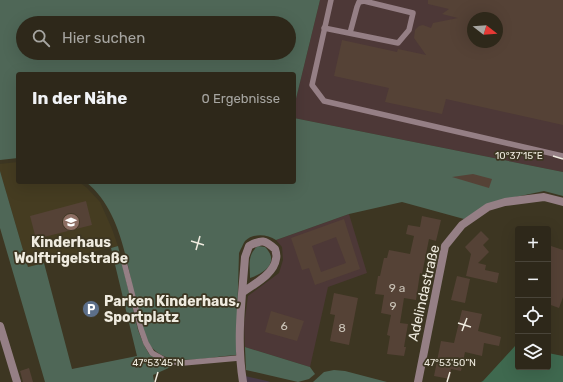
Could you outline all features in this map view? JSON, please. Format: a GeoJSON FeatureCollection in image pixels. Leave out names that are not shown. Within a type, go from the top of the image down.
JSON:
{"type":"FeatureCollection","features":[{"type":"Feature","properties":{"kind":"street","name":"Adelindastraße"},"geometry":{"type":"LineString","coordinates":[[418,382],[445,246],[462,225],[488,207],[505,202],[544,198],[563,202]]}},
{"type":"Feature","properties":{"kind":"street"},"geometry":{"type":"LineString","coordinates":[[243,292],[264,277],[272,269],[276,259],[275,250],[267,242],[258,241],[249,246],[245,256],[239,325],[239,358],[243,382]]}},
{"type":"Feature","properties":{"kind":"street"},"geometry":{"type":"LineString","coordinates":[[0,326],[16,382]]}},
{"type":"Feature","properties":{"kind":"lane"},"geometry":{"type":"LineString","coordinates":[[330,0],[312,85],[324,101],[563,156]]}},
{"type":"Feature","properties":{"kind":"lane"},"geometry":{"type":"LineString","coordinates":[[324,28],[398,43],[409,30],[413,13],[364,1],[360,2],[356,6],[350,33]]}},
{"type":"Feature","properties":{"kind":"lane"},"geometry":{"type":"LineString","coordinates":[[124,262],[140,329],[152,353],[166,361],[183,363],[239,358]]}},
{"type":"Feature","properties":{"kind":"shaded area"},"geometry":{"type":"Polygon","coordinates":[[[320,0],[563,0],[563,172],[296,118],[296,99],[320,0]]]}},
{"type":"Feature","properties":{"kind":"shaded area"},"geometry":{"type":"Polygon","coordinates":[[[16,162],[16,184],[82,184],[100,202],[118,246],[28,267],[0,171],[0,164],[16,162]]]}},
{"type":"Feature","properties":{"kind":"shaded area"},"geometry":{"type":"Polygon","coordinates":[[[349,214],[367,273],[328,287],[310,367],[245,347],[244,325],[248,296],[279,273],[283,260],[282,247],[276,240],[349,214]]]}},
{"type":"Feature","properties":{"kind":"shaded area"},"geometry":{"type":"Polygon","coordinates":[[[245,376],[267,381],[270,382],[246,382],[245,376]]]}},
{"type":"Feature","properties":{"kind":"green space"},"geometry":{"type":"Polygon","coordinates":[[[0,0],[320,0],[296,99],[296,72],[16,72],[16,158],[0,160],[0,0]]]}},
{"type":"Feature","properties":{"kind":"green space"},"geometry":{"type":"Polygon","coordinates":[[[296,118],[563,172],[563,196],[544,191],[505,199],[464,219],[402,202],[349,214],[276,240],[260,235],[248,238],[239,253],[236,355],[190,360],[166,357],[153,349],[150,345],[142,328],[121,238],[115,222],[98,194],[88,184],[296,184],[296,118]]]}},
{"type":"Feature","properties":{"kind":"green space"},"geometry":{"type":"Polygon","coordinates":[[[0,171],[28,267],[44,263],[72,369],[137,356],[111,248],[118,246],[138,330],[144,345],[149,354],[165,364],[173,366],[153,375],[154,382],[45,382],[0,228],[0,171]]]}},
{"type":"Feature","properties":{"kind":"green space"},"geometry":{"type":"Polygon","coordinates":[[[258,246],[265,247],[271,257],[271,262],[265,270],[250,278],[251,256],[254,249],[258,246]]]}},
{"type":"Feature","properties":{"kind":"green space"},"geometry":{"type":"Polygon","coordinates":[[[515,346],[515,370],[551,370],[551,354],[563,356],[563,382],[481,382],[515,346]]]}},
{"type":"Feature","properties":{"kind":"green space"},"geometry":{"type":"Polygon","coordinates":[[[245,347],[310,367],[315,374],[309,379],[298,382],[246,370],[245,347]]]}},
{"type":"Feature","properties":{"kind":"green space"},"geometry":{"type":"Polygon","coordinates":[[[334,370],[345,371],[387,382],[313,382],[324,372],[334,370]]]}},
{"type":"Feature","properties":{"kind":"building"},"geometry":{"type":"Polygon","coordinates":[[[428,0],[563,0],[563,125],[446,99],[442,114],[385,102],[389,88],[334,76],[342,40],[397,52],[398,49],[426,55],[414,38],[415,30],[419,26],[423,25],[431,28],[433,23],[458,18],[442,14],[449,9],[428,4],[428,0]]]}},
{"type":"Feature","properties":{"kind":"building"},"geometry":{"type":"Polygon","coordinates":[[[473,174],[492,179],[489,188],[452,177],[473,174]]]}},
{"type":"Feature","properties":{"kind":"building"},"geometry":{"type":"Polygon","coordinates":[[[86,201],[92,225],[36,239],[30,216],[86,201]]]}},
{"type":"Feature","properties":{"kind":"building"},"geometry":{"type":"Polygon","coordinates":[[[422,216],[441,220],[436,241],[429,239],[422,274],[420,273],[416,300],[404,298],[400,323],[408,324],[404,356],[387,354],[390,336],[387,335],[391,315],[381,313],[384,295],[375,294],[378,276],[380,276],[384,258],[387,258],[389,250],[410,254],[414,236],[406,234],[408,225],[420,227],[422,216]]]}},
{"type":"Feature","properties":{"kind":"building"},"geometry":{"type":"Polygon","coordinates":[[[344,219],[360,269],[315,285],[309,268],[302,270],[291,238],[344,219]],[[336,237],[312,246],[321,272],[346,263],[336,237]]]}},
{"type":"Feature","properties":{"kind":"building"},"geometry":{"type":"Polygon","coordinates":[[[481,231],[489,239],[483,245],[489,252],[478,263],[486,265],[485,270],[499,273],[497,283],[466,276],[471,254],[465,247],[481,231]]]}},
{"type":"Feature","properties":{"kind":"building"},"geometry":{"type":"Polygon","coordinates":[[[551,246],[563,250],[563,297],[559,308],[551,305],[551,246]]]}},
{"type":"Feature","properties":{"kind":"building"},"geometry":{"type":"Polygon","coordinates":[[[457,276],[470,279],[465,303],[451,300],[457,276]]]}},
{"type":"Feature","properties":{"kind":"building"},"geometry":{"type":"Polygon","coordinates":[[[334,293],[358,298],[349,345],[330,341],[335,315],[330,314],[334,293]]]}},
{"type":"Feature","properties":{"kind":"building"},"geometry":{"type":"Polygon","coordinates":[[[462,310],[482,314],[478,331],[501,337],[499,346],[484,343],[482,356],[465,352],[461,371],[451,369],[450,379],[434,376],[441,341],[454,343],[462,310]]]}},
{"type":"Feature","properties":{"kind":"building"},"geometry":{"type":"Polygon","coordinates":[[[271,311],[304,321],[297,341],[265,332],[271,311]]]}},
{"type":"Feature","properties":{"kind":"building"},"geometry":{"type":"Polygon","coordinates":[[[29,368],[33,382],[23,382],[20,371],[29,368]]]}},
{"type":"Feature","properties":{"kind":"place","name":"Kinderhaus Wolftrigelstraße"},"geometry":{"type":"Point","coordinates":[71,222]}},
{"type":"Feature","properties":{"kind":"place","name":"Parken Kinderhaus, Sportplatz"},"geometry":{"type":"Point","coordinates":[91,309]}}]}
